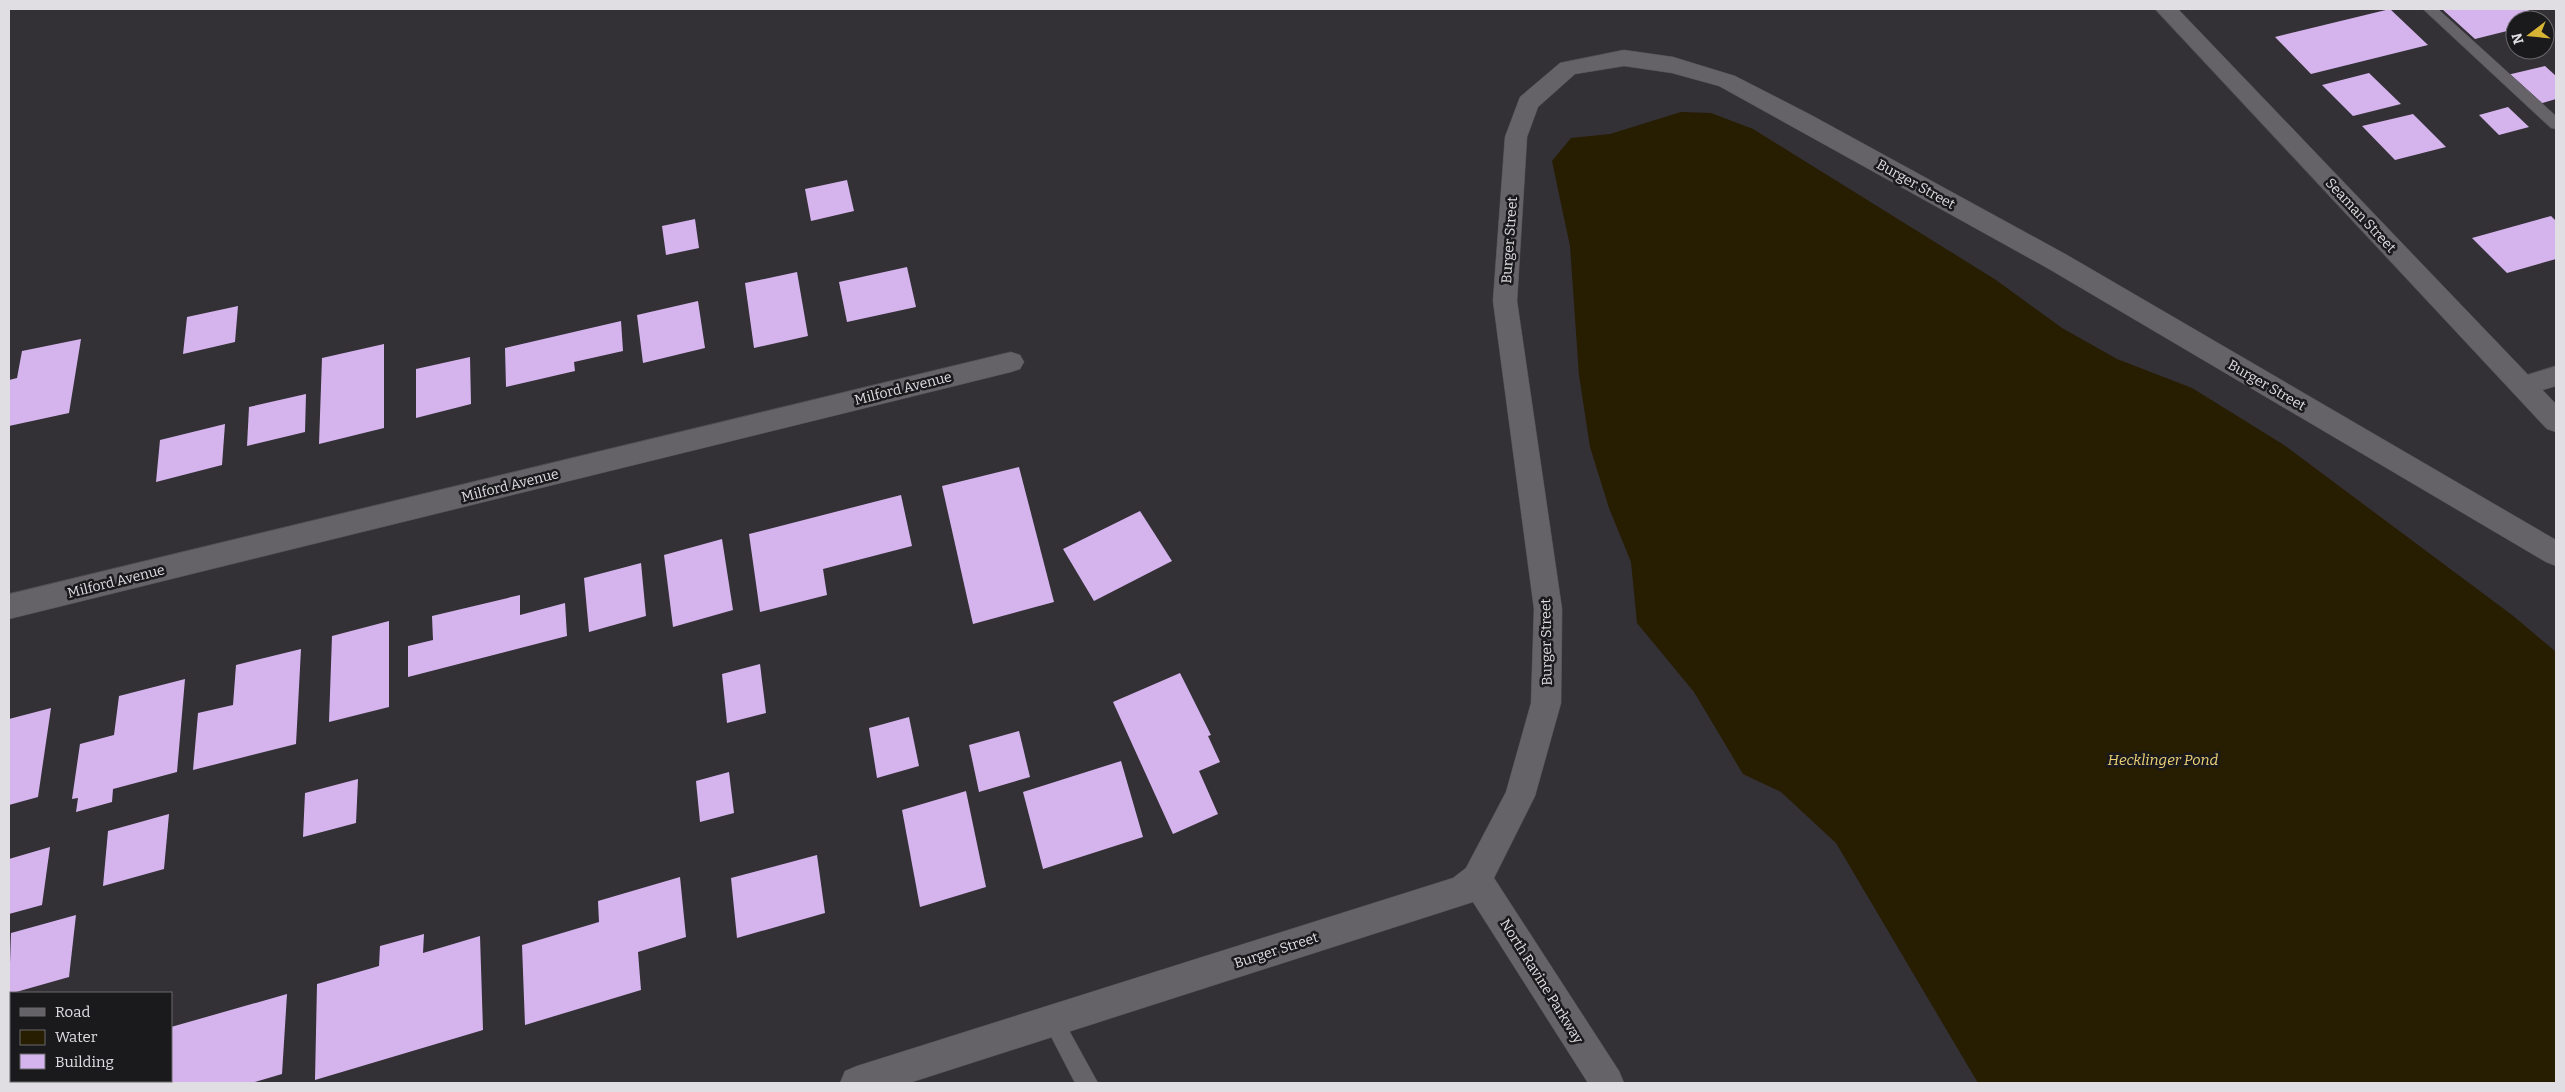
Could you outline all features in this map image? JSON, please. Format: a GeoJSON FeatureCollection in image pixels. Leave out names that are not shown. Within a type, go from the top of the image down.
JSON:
{"type":"FeatureCollection","features":[{"type":"Feature","properties":{"kind":"street","name":"Seaman Street"},"geometry":{"type":"LineString","coordinates":[[2166,9],[2556,421]]}},
{"type":"Feature","properties":{"kind":"street","name":"Burger Street"},"geometry":{"type":"LineString","coordinates":[[858,1083],[1462,891],[1477,879],[1520,796],[1546,703],[1548,609],[1506,301],[1516,137],[1528,103],[1568,68],[1624,58],[1673,65],[1726,81],[1802,120],[2058,262],[2556,554]]}},
{"type":"Feature","properties":{"kind":"street","name":"Milford Avenue"},"geometry":{"type":"LineString","coordinates":[[9,607],[1010,362]]}},
{"type":"Feature","properties":{"kind":"street"},"geometry":{"type":"LineString","coordinates":[[2523,386],[2556,376]]}},
{"type":"Feature","properties":{"kind":"street","name":"North Ravine Parkway"},"geometry":{"type":"LineString","coordinates":[[1477,879],[1607,1083]]}},
{"type":"Feature","properties":{"kind":"lane"},"geometry":{"type":"LineString","coordinates":[[2430,9],[2556,124]]}},
{"type":"Feature","properties":{"kind":"lane"},"geometry":{"type":"LineString","coordinates":[[1053,1021],[1087,1083]]}},
{"type":"Feature","properties":{"kind":"water","name":"Hecklinger Pond"},"geometry":{"type":"Polygon","coordinates":[[[1681,112],[1711,113],[1753,129],[1996,280],[2062,328],[2117,359],[2192,388],[2284,445],[2512,615],[2556,652],[2556,1083],[1978,1083],[1836,843],[1781,792],[1743,774],[1694,692],[1637,623],[1631,562],[1609,508],[1590,447],[1579,375],[1570,246],[1552,161],[1571,138],[1610,134],[1681,112]]]}},
{"type":"Feature","properties":{"kind":"building"},"geometry":{"type":"Polygon","coordinates":[[[2390,9],[2428,45],[2311,74],[2275,37],[2390,9]]]}},
{"type":"Feature","properties":{"kind":"building"},"geometry":{"type":"Polygon","coordinates":[[[2442,9],[2528,10],[2505,10],[2505,32],[2475,39],[2442,9]]]}},
{"type":"Feature","properties":{"kind":"building"},"geometry":{"type":"Polygon","coordinates":[[[2545,66],[2556,76],[2556,99],[2539,104],[2507,75],[2545,66]]]}},
{"type":"Feature","properties":{"kind":"building"},"geometry":{"type":"Polygon","coordinates":[[[2369,73],[2401,104],[2353,116],[2322,85],[2369,73]]]}},
{"type":"Feature","properties":{"kind":"building"},"geometry":{"type":"Polygon","coordinates":[[[2508,107],[2529,127],[2499,135],[2479,115],[2508,107]]]}},
{"type":"Feature","properties":{"kind":"building"},"geometry":{"type":"Polygon","coordinates":[[[2413,114],[2446,147],[2395,160],[2362,126],[2413,114]]]}},
{"type":"Feature","properties":{"kind":"building"},"geometry":{"type":"Polygon","coordinates":[[[847,180],[854,211],[811,221],[805,189],[847,180]]]}},
{"type":"Feature","properties":{"kind":"building"},"geometry":{"type":"Polygon","coordinates":[[[2551,216],[2556,221],[2556,259],[2507,273],[2472,238],[2551,216]]]}},
{"type":"Feature","properties":{"kind":"building"},"geometry":{"type":"Polygon","coordinates":[[[695,219],[699,248],[666,255],[662,226],[695,219]]]}},
{"type":"Feature","properties":{"kind":"building"},"geometry":{"type":"Polygon","coordinates":[[[907,267],[916,307],[847,322],[839,282],[907,267]]]}},
{"type":"Feature","properties":{"kind":"building"},"geometry":{"type":"Polygon","coordinates":[[[797,272],[808,336],[754,348],[745,283],[797,272]]]}},
{"type":"Feature","properties":{"kind":"building"},"geometry":{"type":"Polygon","coordinates":[[[698,301],[705,348],[643,363],[637,315],[698,301]]]}},
{"type":"Feature","properties":{"kind":"building"},"geometry":{"type":"Polygon","coordinates":[[[238,306],[235,342],[183,354],[187,317],[238,306]]]}},
{"type":"Feature","properties":{"kind":"building"},"geometry":{"type":"Polygon","coordinates":[[[621,321],[623,351],[574,362],[575,371],[506,387],[505,348],[621,321]]]}},
{"type":"Feature","properties":{"kind":"building"},"geometry":{"type":"Polygon","coordinates":[[[81,339],[69,413],[9,426],[9,380],[17,378],[22,351],[81,339]]]}},
{"type":"Feature","properties":{"kind":"building"},"geometry":{"type":"Polygon","coordinates":[[[384,344],[384,428],[319,444],[322,358],[384,344]]]}},
{"type":"Feature","properties":{"kind":"building"},"geometry":{"type":"Polygon","coordinates":[[[470,357],[471,404],[416,418],[416,369],[470,357]]]}},
{"type":"Feature","properties":{"kind":"building"},"geometry":{"type":"Polygon","coordinates":[[[306,394],[305,432],[247,446],[249,407],[306,394]]]}},
{"type":"Feature","properties":{"kind":"building"},"geometry":{"type":"Polygon","coordinates":[[[225,424],[222,465],[156,482],[160,440],[225,424]]]}},
{"type":"Feature","properties":{"kind":"building"},"geometry":{"type":"Polygon","coordinates":[[[1019,467],[1054,602],[973,624],[942,486],[1019,467]]]}},
{"type":"Feature","properties":{"kind":"building"},"geometry":{"type":"Polygon","coordinates":[[[901,495],[912,546],[823,569],[827,595],[760,612],[749,534],[901,495]]]}},
{"type":"Feature","properties":{"kind":"building"},"geometry":{"type":"Polygon","coordinates":[[[1140,511],[1172,561],[1094,601],[1063,549],[1140,511]]]}},
{"type":"Feature","properties":{"kind":"building"},"geometry":{"type":"Polygon","coordinates":[[[722,539],[733,610],[673,627],[664,555],[722,539]]]}},
{"type":"Feature","properties":{"kind":"building"},"geometry":{"type":"Polygon","coordinates":[[[641,563],[646,616],[589,632],[584,578],[641,563]]]}},
{"type":"Feature","properties":{"kind":"building"},"geometry":{"type":"Polygon","coordinates":[[[520,595],[520,615],[565,603],[567,636],[408,677],[408,646],[433,640],[432,616],[520,595]]]}},
{"type":"Feature","properties":{"kind":"building"},"geometry":{"type":"Polygon","coordinates":[[[389,621],[389,707],[329,722],[332,636],[389,621]]]}},
{"type":"Feature","properties":{"kind":"building"},"geometry":{"type":"Polygon","coordinates":[[[301,649],[296,744],[193,770],[198,713],[233,705],[236,665],[301,649]]]}},
{"type":"Feature","properties":{"kind":"building"},"geometry":{"type":"Polygon","coordinates":[[[760,664],[766,713],[727,723],[722,674],[760,664]]]}},
{"type":"Feature","properties":{"kind":"building"},"geometry":{"type":"Polygon","coordinates":[[[1180,673],[1211,735],[1208,736],[1220,762],[1199,771],[1218,814],[1173,834],[1113,702],[1180,673]]]}},
{"type":"Feature","properties":{"kind":"building"},"geometry":{"type":"Polygon","coordinates":[[[185,679],[177,772],[113,789],[112,802],[76,812],[78,798],[72,799],[80,744],[114,735],[119,696],[185,679]]]}},
{"type":"Feature","properties":{"kind":"building"},"geometry":{"type":"Polygon","coordinates":[[[51,708],[38,797],[9,805],[9,719],[51,708]]]}},
{"type":"Feature","properties":{"kind":"building"},"geometry":{"type":"Polygon","coordinates":[[[909,717],[919,766],[877,778],[869,728],[909,717]]]}},
{"type":"Feature","properties":{"kind":"building"},"geometry":{"type":"Polygon","coordinates":[[[1019,731],[1030,777],[979,792],[969,745],[1019,731]]]}},
{"type":"Feature","properties":{"kind":"building"},"geometry":{"type":"Polygon","coordinates":[[[1121,761],[1143,837],[1043,869],[1023,792],[1121,761]]]}},
{"type":"Feature","properties":{"kind":"building"},"geometry":{"type":"Polygon","coordinates":[[[729,772],[734,813],[700,822],[696,781],[729,772]]]}},
{"type":"Feature","properties":{"kind":"building"},"geometry":{"type":"Polygon","coordinates":[[[358,779],[356,823],[303,837],[305,793],[358,779]]]}},
{"type":"Feature","properties":{"kind":"building"},"geometry":{"type":"Polygon","coordinates":[[[966,791],[986,887],[920,907],[902,810],[966,791]]]}},
{"type":"Feature","properties":{"kind":"building"},"geometry":{"type":"Polygon","coordinates":[[[169,814],[164,869],[103,886],[108,831],[169,814]]]}},
{"type":"Feature","properties":{"kind":"building"},"geometry":{"type":"Polygon","coordinates":[[[50,847],[42,905],[9,914],[9,859],[50,847]]]}},
{"type":"Feature","properties":{"kind":"building"},"geometry":{"type":"Polygon","coordinates":[[[817,855],[825,913],[737,938],[731,878],[817,855]]]}},
{"type":"Feature","properties":{"kind":"building"},"geometry":{"type":"Polygon","coordinates":[[[680,877],[686,937],[638,952],[641,990],[525,1025],[522,945],[599,922],[598,901],[680,877]]]}},
{"type":"Feature","properties":{"kind":"building"},"geometry":{"type":"Polygon","coordinates":[[[76,915],[69,977],[10,992],[9,994],[11,933],[76,915]]]}},
{"type":"Feature","properties":{"kind":"building"},"geometry":{"type":"Polygon","coordinates":[[[424,934],[423,953],[480,936],[483,1030],[315,1080],[317,984],[379,966],[380,946],[424,934]]]}},
{"type":"Feature","properties":{"kind":"building"},"geometry":{"type":"Polygon","coordinates":[[[287,994],[282,1074],[251,1083],[96,1083],[172,1082],[172,1027],[287,994]]]}},
{"type":"Feature","properties":{"kind":"building"},"geometry":{"type":"Polygon","coordinates":[[[24,1082],[73,1082],[73,1083],[20,1083],[24,1082]]]}}]}
